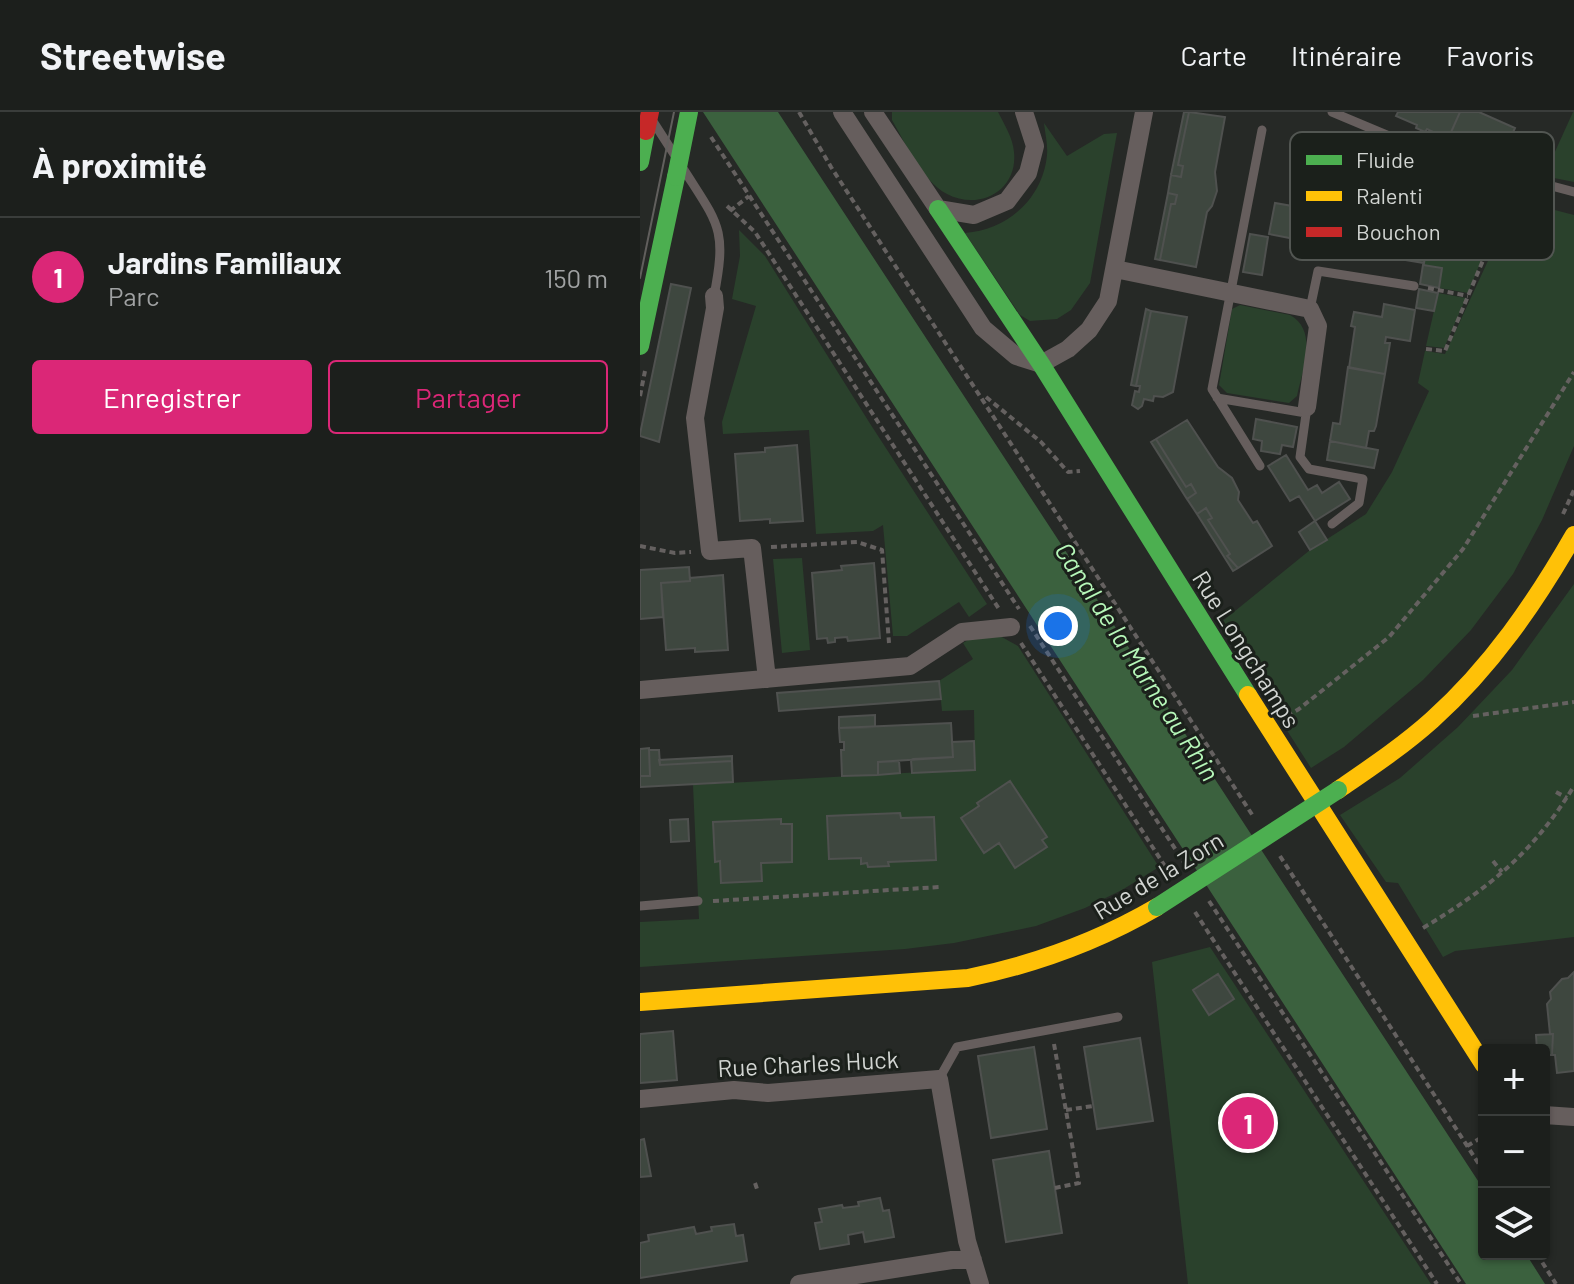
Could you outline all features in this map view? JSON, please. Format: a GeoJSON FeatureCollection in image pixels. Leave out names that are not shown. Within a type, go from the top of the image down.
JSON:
{"type":"FeatureCollection","features":[{"type":"Feature","properties":{"kind":"street"},"geometry":{"type":"LineString","coordinates":[[640,162],[649,112]]}},
{"type":"Feature","properties":{"kind":"street"},"geometry":{"type":"LineString","coordinates":[[640,346],[689,112]]}},
{"type":"Feature","properties":{"kind":"street"},"geometry":{"type":"LineString","coordinates":[[842,112],[983,328],[1016,356],[1041,364],[1068,349],[1089,330],[1108,301],[1144,112]]}},
{"type":"Feature","properties":{"kind":"street"},"geometry":{"type":"LineString","coordinates":[[873,112],[938,209],[974,215],[1007,201],[1028,173],[1035,146],[1024,112]]}},
{"type":"Feature","properties":{"kind":"street","name":"Rue Longchamps"},"geometry":{"type":"LineString","coordinates":[[938,209],[1041,364],[1478,1056]]}},
{"type":"Feature","properties":{"kind":"street"},"geometry":{"type":"LineString","coordinates":[[1115,269],[1310,309],[1318,326],[1306,410]]}},
{"type":"Feature","properties":{"kind":"street"},"geometry":{"type":"LineString","coordinates":[[714,296],[715,308],[695,418],[710,551],[752,548],[767,679]]}},
{"type":"Feature","properties":{"kind":"street","name":"Rue de la Zorn"},"geometry":{"type":"LineString","coordinates":[[640,1002],[968,978],[1022,968],[1117,932],[1338,790],[1410,738],[1476,676],[1538,596],[1574,535]]}},
{"type":"Feature","properties":{"kind":"street"},"geometry":{"type":"LineString","coordinates":[[640,690],[910,666],[962,632],[1021,622]]}},
{"type":"Feature","properties":{"kind":"street"},"geometry":{"type":"LineString","coordinates":[[939,1079],[967,1241],[980,1284]]}},
{"type":"Feature","properties":{"kind":"street","name":"Rue Charles Huck"},"geometry":{"type":"LineString","coordinates":[[640,1099],[734,1090],[768,1093],[939,1079]]}},
{"type":"Feature","properties":{"kind":"street"},"geometry":{"type":"LineString","coordinates":[[1550,1115],[1574,1117]]}},
{"type":"Feature","properties":{"kind":"street"},"geometry":{"type":"LineString","coordinates":[[799,1284],[952,1260],[973,1260]]}},
{"type":"Feature","properties":{"kind":"lane"},"geometry":{"type":"LineString","coordinates":[[649,112],[713,216],[720,233],[721,262],[714,296]]}},
{"type":"Feature","properties":{"kind":"lane"},"geometry":{"type":"LineString","coordinates":[[1332,112],[1380,132]]}},
{"type":"Feature","properties":{"kind":"lane"},"geometry":{"type":"LineString","coordinates":[[1260,466],[1212,389],[1262,130]]}},
{"type":"Feature","properties":{"kind":"lane"},"geometry":{"type":"LineString","coordinates":[[1554,187],[1574,192]]}},
{"type":"Feature","properties":{"kind":"lane"},"geometry":{"type":"LineString","coordinates":[[1310,309],[1318,271],[1414,286]]}},
{"type":"Feature","properties":{"kind":"lane"},"geometry":{"type":"LineString","coordinates":[[1217,398],[1306,410],[1300,457],[1309,469],[1363,479],[1359,503],[1332,524]]}},
{"type":"Feature","properties":{"kind":"lane"},"geometry":{"type":"LineString","coordinates":[[640,906],[698,901]]}},
{"type":"Feature","properties":{"kind":"lane"},"geometry":{"type":"LineString","coordinates":[[939,1079],[957,1047],[1118,1017]]}},
{"type":"Feature","properties":{"kind":"path"},"geometry":{"type":"LineString","coordinates":[[799,112],[831,167],[1258,823]]}},
{"type":"Feature","properties":{"kind":"path"},"geometry":{"type":"LineString","coordinates":[[710,136],[1021,622],[1162,861]]}},
{"type":"Feature","properties":{"kind":"path"},"geometry":{"type":"LineString","coordinates":[[749,196],[730,211],[755,232],[1191,873]]}},
{"type":"Feature","properties":{"kind":"path"},"geometry":{"type":"LineString","coordinates":[[1426,349],[1445,351],[1483,260]]}},
{"type":"Feature","properties":{"kind":"path"},"geometry":{"type":"LineString","coordinates":[[1414,286],[1468,296]]}},
{"type":"Feature","properties":{"kind":"path"},"geometry":{"type":"LineString","coordinates":[[1268,727],[1299,709],[1389,637],[1463,549],[1574,372]]}},
{"type":"Feature","properties":{"kind":"path"},"geometry":{"type":"LineString","coordinates":[[978,390],[1041,442],[1068,472],[1106,466]]}},
{"type":"Feature","properties":{"kind":"path"},"geometry":{"type":"LineString","coordinates":[[1560,520],[1574,490]]}},
{"type":"Feature","properties":{"kind":"path"},"geometry":{"type":"LineString","coordinates":[[752,548],[857,542],[882,550],[889,643]]}},
{"type":"Feature","properties":{"kind":"path"},"geometry":{"type":"LineString","coordinates":[[640,546],[675,553],[710,551]]}},
{"type":"Feature","properties":{"kind":"path"},"geometry":{"type":"LineString","coordinates":[[1467,717],[1574,702]]}},
{"type":"Feature","properties":{"kind":"path"},"geometry":{"type":"LineString","coordinates":[[1404,940],[1453,910],[1524,854],[1545,831],[1574,786]]}},
{"type":"Feature","properties":{"kind":"path"},"geometry":{"type":"LineString","coordinates":[[1556,792],[1567,798]]}},
{"type":"Feature","properties":{"kind":"path"},"geometry":{"type":"LineString","coordinates":[[1275,849],[1478,1163]]}},
{"type":"Feature","properties":{"kind":"path"},"geometry":{"type":"LineString","coordinates":[[1493,861],[1502,872]]}},
{"type":"Feature","properties":{"kind":"path"},"geometry":{"type":"LineString","coordinates":[[698,901],[939,887]]}},
{"type":"Feature","properties":{"kind":"path"},"geometry":{"type":"LineString","coordinates":[[1208,899],[1461,1284]]}},
{"type":"Feature","properties":{"kind":"path"},"geometry":{"type":"LineString","coordinates":[[1199,918],[1437,1284]]}},
{"type":"Feature","properties":{"kind":"path"},"geometry":{"type":"LineString","coordinates":[[1052,1030],[1079,1183],[1055,1188]]}},
{"type":"Feature","properties":{"kind":"path"},"geometry":{"type":"LineString","coordinates":[[1066,1110],[1093,1106]]}},
{"type":"Feature","properties":{"kind":"path"},"geometry":{"type":"LineString","coordinates":[[1467,1146],[1478,1140]]}},
{"type":"Feature","properties":{"kind":"path"},"geometry":{"type":"LineString","coordinates":[[755,1183],[757,1189]]}},
{"type":"Feature","properties":{"kind":"path"},"geometry":{"type":"LineString","coordinates":[[1541,1260],[1556,1284]]}},
{"type":"Feature","properties":{"kind":"shaded area"},"geometry":{"type":"Polygon","coordinates":[[[703,112],[778,112],[1478,1181],[1478,1260],[1530,1260],[1545,1284],[1466,1284],[703,112]]]}},
{"type":"Feature","properties":{"kind":"shaded area"},"geometry":{"type":"Polygon","coordinates":[[[892,112],[998,112],[1014,152],[1010,177],[994,194],[983,198],[959,199],[947,194],[929,180],[915,161],[892,120],[892,112]]]}},
{"type":"Feature","properties":{"kind":"shaded area"},"geometry":{"type":"Polygon","coordinates":[[[1574,112],[1574,182],[1554,178],[1554,154],[1574,112]]]}},
{"type":"Feature","properties":{"kind":"shaded area"},"geometry":{"type":"Polygon","coordinates":[[[1044,123],[1067,156],[1104,134],[1117,133],[1090,283],[1071,310],[1057,319],[1030,321],[1020,315],[965,233],[995,226],[1021,209],[1031,198],[1039,185],[1047,155],[1044,123]]]}},
{"type":"Feature","properties":{"kind":"shaded area"},"geometry":{"type":"Polygon","coordinates":[[[1554,210],[1574,215],[1574,446],[1542,520],[1513,574],[1471,630],[1423,680],[1344,747],[1311,768],[1219,624],[1310,550],[1366,514],[1392,472],[1429,391],[1418,383],[1425,351],[1445,354],[1488,260],[1554,260],[1554,210]]]}},
{"type":"Feature","properties":{"kind":"shaded area"},"geometry":{"type":"Polygon","coordinates":[[[739,230],[765,256],[987,604],[969,617],[959,602],[907,636],[893,636],[883,525],[873,531],[816,534],[809,430],[723,434],[722,422],[756,306],[732,299],[740,256],[739,230]]]}},
{"type":"Feature","properties":{"kind":"shaded area"},"geometry":{"type":"Polygon","coordinates":[[[1424,260],[1481,260],[1468,293],[1439,288],[1442,268],[1423,265],[1424,260]]]}},
{"type":"Feature","properties":{"kind":"shaded area"},"geometry":{"type":"Polygon","coordinates":[[[1438,293],[1466,298],[1444,348],[1426,346],[1438,293]]]}},
{"type":"Feature","properties":{"kind":"shaded area"},"geometry":{"type":"Polygon","coordinates":[[[1240,305],[1290,315],[1304,331],[1305,364],[1297,396],[1289,403],[1227,393],[1219,385],[1232,309],[1240,305]]]}},
{"type":"Feature","properties":{"kind":"shaded area"},"geometry":{"type":"Polygon","coordinates":[[[802,558],[810,650],[782,653],[773,559],[802,558]]]}},
{"type":"Feature","properties":{"kind":"shaded area"},"geometry":{"type":"Polygon","coordinates":[[[1574,584],[1574,937],[1455,951],[1443,957],[1398,883],[1386,882],[1340,815],[1400,778],[1458,727],[1512,670],[1574,584]]]}},
{"type":"Feature","properties":{"kind":"shaded area"},"geometry":{"type":"Polygon","coordinates":[[[975,636],[1000,636],[1018,646],[1159,867],[1085,908],[1036,926],[954,943],[640,967],[640,922],[699,919],[693,785],[975,769],[974,710],[942,711],[939,681],[973,659],[963,643],[975,636]]]}},
{"type":"Feature","properties":{"kind":"shaded area"},"geometry":{"type":"Polygon","coordinates":[[[1210,947],[1431,1284],[1188,1284],[1152,962],[1210,947]]]}},
{"type":"Feature","properties":{"kind":"building"},"geometry":{"type":"Polygon","coordinates":[[[1184,112],[1189,112],[1178,165],[1183,166],[1181,177],[1171,175],[1184,112]]]}},
{"type":"Feature","properties":{"kind":"building"},"geometry":{"type":"Polygon","coordinates":[[[1189,112],[1225,117],[1215,172],[1217,191],[1207,212],[1196,267],[1160,260],[1171,204],[1175,204],[1177,195],[1168,193],[1171,175],[1181,177],[1183,166],[1178,165],[1189,112]]]}},
{"type":"Feature","properties":{"kind":"building"},"geometry":{"type":"Polygon","coordinates":[[[1398,112],[1460,112],[1451,132],[1427,129],[1425,132],[1396,116],[1398,112]]]}},
{"type":"Feature","properties":{"kind":"building"},"geometry":{"type":"Polygon","coordinates":[[[1460,112],[1479,112],[1515,128],[1513,132],[1451,132],[1460,112]]]}},
{"type":"Feature","properties":{"kind":"building"},"geometry":{"type":"Polygon","coordinates":[[[1168,193],[1177,195],[1175,204],[1171,204],[1160,260],[1155,259],[1168,193]]]}},
{"type":"Feature","properties":{"kind":"building"},"geometry":{"type":"Polygon","coordinates":[[[1275,203],[1290,206],[1290,238],[1269,234],[1275,203]]]}},
{"type":"Feature","properties":{"kind":"building"},"geometry":{"type":"Polygon","coordinates":[[[1250,234],[1268,237],[1262,275],[1243,272],[1250,234]]]}},
{"type":"Feature","properties":{"kind":"building"},"geometry":{"type":"Polygon","coordinates":[[[1423,265],[1442,268],[1439,288],[1420,284],[1423,265]]]}},
{"type":"Feature","properties":{"kind":"building"},"geometry":{"type":"Polygon","coordinates":[[[671,284],[691,288],[659,442],[640,434],[671,284]]]}},
{"type":"Feature","properties":{"kind":"building"},"geometry":{"type":"Polygon","coordinates":[[[1419,289],[1438,293],[1434,311],[1416,308],[1419,289]]]}},
{"type":"Feature","properties":{"kind":"building"},"geometry":{"type":"Polygon","coordinates":[[[1384,304],[1415,310],[1410,341],[1386,337],[1385,343],[1390,343],[1385,374],[1349,368],[1354,312],[1382,317],[1384,304]]]}},
{"type":"Feature","properties":{"kind":"building"},"geometry":{"type":"Polygon","coordinates":[[[1146,309],[1151,311],[1136,386],[1131,385],[1146,309]]]}},
{"type":"Feature","properties":{"kind":"building"},"geometry":{"type":"Polygon","coordinates":[[[1151,311],[1187,317],[1173,392],[1163,397],[1154,396],[1153,401],[1144,399],[1138,409],[1132,405],[1135,391],[1139,392],[1140,386],[1136,386],[1151,311]]]}},
{"type":"Feature","properties":{"kind":"building"},"geometry":{"type":"Polygon","coordinates":[[[1348,367],[1385,374],[1376,426],[1374,431],[1369,431],[1366,448],[1330,441],[1333,423],[1340,424],[1348,367]]]}},
{"type":"Feature","properties":{"kind":"building"},"geometry":{"type":"Polygon","coordinates":[[[1256,419],[1297,427],[1293,447],[1282,445],[1280,454],[1261,451],[1262,441],[1253,439],[1256,419]]]}},
{"type":"Feature","properties":{"kind":"building"},"geometry":{"type":"Polygon","coordinates":[[[1187,420],[1218,467],[1232,478],[1239,492],[1238,500],[1253,523],[1257,521],[1272,546],[1238,568],[1227,556],[1230,554],[1208,520],[1212,518],[1206,508],[1197,514],[1187,499],[1196,493],[1191,484],[1186,487],[1156,439],[1187,420]]]}},
{"type":"Feature","properties":{"kind":"building"},"geometry":{"type":"Polygon","coordinates":[[[1156,439],[1186,487],[1191,484],[1196,493],[1187,499],[1151,442],[1156,439]]]}},
{"type":"Feature","properties":{"kind":"building"},"geometry":{"type":"Polygon","coordinates":[[[1330,441],[1378,450],[1374,468],[1327,460],[1330,441]]]}},
{"type":"Feature","properties":{"kind":"building"},"geometry":{"type":"Polygon","coordinates":[[[797,445],[803,521],[740,521],[735,454],[797,445]]]}},
{"type":"Feature","properties":{"kind":"building"},"geometry":{"type":"Polygon","coordinates":[[[1286,455],[1308,490],[1317,485],[1322,493],[1339,482],[1350,499],[1315,521],[1299,496],[1290,501],[1268,466],[1286,455]]]}},
{"type":"Feature","properties":{"kind":"building"},"geometry":{"type":"Polygon","coordinates":[[[1206,508],[1212,518],[1208,520],[1230,554],[1227,556],[1238,568],[1233,571],[1197,514],[1206,508]]]}},
{"type":"Feature","properties":{"kind":"building"},"geometry":{"type":"Polygon","coordinates":[[[1315,521],[1327,540],[1310,550],[1299,532],[1315,521]]]}},
{"type":"Feature","properties":{"kind":"building"},"geometry":{"type":"Polygon","coordinates":[[[874,563],[880,638],[848,641],[847,637],[835,638],[835,642],[828,643],[827,638],[817,639],[812,573],[874,563]]]}},
{"type":"Feature","properties":{"kind":"building"},"geometry":{"type":"Polygon","coordinates":[[[689,567],[690,581],[661,583],[663,617],[640,619],[640,570],[689,567]]]}},
{"type":"Feature","properties":{"kind":"building"},"geometry":{"type":"Polygon","coordinates":[[[723,575],[728,650],[666,650],[661,583],[723,575]]]}},
{"type":"Feature","properties":{"kind":"building"},"geometry":{"type":"Polygon","coordinates":[[[939,681],[941,699],[779,711],[777,693],[939,681]]]}},
{"type":"Feature","properties":{"kind":"building"},"geometry":{"type":"Polygon","coordinates":[[[875,715],[875,727],[839,728],[839,717],[875,715]]]}},
{"type":"Feature","properties":{"kind":"building"},"geometry":{"type":"Polygon","coordinates":[[[951,723],[953,757],[878,762],[878,775],[842,776],[841,750],[844,750],[844,742],[840,742],[839,728],[951,723]]]}},
{"type":"Feature","properties":{"kind":"building"},"geometry":{"type":"Polygon","coordinates":[[[974,741],[975,770],[912,773],[911,760],[953,757],[952,742],[974,741]]]}},
{"type":"Feature","properties":{"kind":"building"},"geometry":{"type":"Polygon","coordinates":[[[649,748],[650,776],[640,776],[640,749],[649,748]]]}},
{"type":"Feature","properties":{"kind":"building"},"geometry":{"type":"Polygon","coordinates":[[[649,750],[659,750],[660,765],[732,761],[733,782],[640,787],[640,776],[650,776],[649,750]]]}},
{"type":"Feature","properties":{"kind":"building"},"geometry":{"type":"Polygon","coordinates":[[[732,756],[732,761],[660,765],[659,760],[732,756]]]}},
{"type":"Feature","properties":{"kind":"building"},"geometry":{"type":"Polygon","coordinates":[[[899,761],[900,773],[878,775],[878,762],[899,761]]]}},
{"type":"Feature","properties":{"kind":"building"},"geometry":{"type":"Polygon","coordinates":[[[1010,781],[1047,837],[1042,840],[1047,847],[1015,868],[999,843],[984,853],[961,818],[1010,781]]]}},
{"type":"Feature","properties":{"kind":"building"},"geometry":{"type":"Polygon","coordinates":[[[900,813],[901,818],[934,817],[936,860],[888,862],[889,866],[868,867],[867,863],[861,864],[861,858],[829,859],[827,816],[900,813]]]}},
{"type":"Feature","properties":{"kind":"building"},"geometry":{"type":"Polygon","coordinates":[[[688,819],[689,841],[671,842],[670,820],[688,819]]]}},
{"type":"Feature","properties":{"kind":"building"},"geometry":{"type":"Polygon","coordinates":[[[781,819],[781,824],[792,824],[792,862],[761,863],[762,881],[721,883],[720,861],[715,862],[713,822],[781,819]]]}},
{"type":"Feature","properties":{"kind":"building"},"geometry":{"type":"Polygon","coordinates":[[[1574,972],[1574,1071],[1557,1073],[1547,1004],[1551,999],[1550,992],[1574,972]]]}},
{"type":"Feature","properties":{"kind":"building"},"geometry":{"type":"Polygon","coordinates":[[[1218,974],[1234,999],[1209,1015],[1193,990],[1218,974]]]}},
{"type":"Feature","properties":{"kind":"building"},"geometry":{"type":"Polygon","coordinates":[[[673,1031],[677,1080],[640,1083],[640,1034],[673,1031]]]}},
{"type":"Feature","properties":{"kind":"building"},"geometry":{"type":"Polygon","coordinates":[[[1553,1034],[1552,1055],[1550,1044],[1537,1044],[1536,1035],[1553,1034]]]}},
{"type":"Feature","properties":{"kind":"building"},"geometry":{"type":"Polygon","coordinates":[[[1140,1038],[1153,1121],[1097,1129],[1084,1047],[1140,1038]]]}},
{"type":"Feature","properties":{"kind":"building"},"geometry":{"type":"Polygon","coordinates":[[[1034,1047],[1047,1129],[991,1138],[978,1056],[1034,1047]]]}},
{"type":"Feature","properties":{"kind":"building"},"geometry":{"type":"Polygon","coordinates":[[[644,1139],[651,1176],[640,1177],[640,1140],[644,1139]]]}},
{"type":"Feature","properties":{"kind":"building"},"geometry":{"type":"Polygon","coordinates":[[[1049,1151],[1062,1233],[1006,1242],[993,1160],[1049,1151]]]}},
{"type":"Feature","properties":{"kind":"building"},"geometry":{"type":"Polygon","coordinates":[[[880,1198],[883,1211],[889,1210],[894,1237],[865,1242],[863,1232],[848,1235],[849,1244],[820,1249],[815,1223],[822,1222],[819,1209],[859,1206],[858,1202],[880,1198]]]}},
{"type":"Feature","properties":{"kind":"building"},"geometry":{"type":"Polygon","coordinates":[[[734,1224],[736,1236],[743,1235],[747,1261],[640,1278],[640,1243],[649,1241],[648,1235],[694,1227],[696,1234],[712,1231],[711,1227],[734,1224]]]}},
{"type":"Feature","properties":{"kind":"tram line"},"geometry":{"type":"LineString","coordinates":[[640,278],[674,112]]}},
{"type":"Feature","properties":{"kind":"traffic: fast"},"geometry":{"type":"LineString","coordinates":[[676,177],[689,112]]}},
{"type":"Feature","properties":{"kind":"traffic: fast"},"geometry":{"type":"LineString","coordinates":[[640,162],[646,131]]}},
{"type":"Feature","properties":{"kind":"traffic: fast"},"geometry":{"type":"LineString","coordinates":[[640,346],[676,177]]}},
{"type":"Feature","properties":{"kind":"traffic: fast"},"geometry":{"type":"LineString","coordinates":[[938,209],[1041,364],[1248,695]]}},
{"type":"Feature","properties":{"kind":"traffic: fast"},"geometry":{"type":"LineString","coordinates":[[1157,907],[1338,790]]}},
{"type":"Feature","properties":{"kind":"traffic: slow"},"geometry":{"type":"LineString","coordinates":[[1338,790],[1421,730],[1474,678],[1544,585],[1574,535]]}},
{"type":"Feature","properties":{"kind":"traffic: slow"},"geometry":{"type":"LineString","coordinates":[[1248,695],[1478,1056]]}},
{"type":"Feature","properties":{"kind":"traffic: slow"},"geometry":{"type":"LineString","coordinates":[[640,1002],[968,978],[1066,950],[1112,931],[1157,907]]}},
{"type":"Feature","properties":{"kind":"traffic: jam"},"geometry":{"type":"LineString","coordinates":[[646,131],[650,112]]}},
{"type":"Feature","properties":{"kind":"place","name":"Jardins Familiaux"},"geometry":{"type":"Point","coordinates":[1248,1123]}},
{"type":"Feature","properties":{"kind":"water label","name":"Canal de la Marne au Rhin"},"geometry":{"type":"Point","coordinates":[1138,661]}}]}
